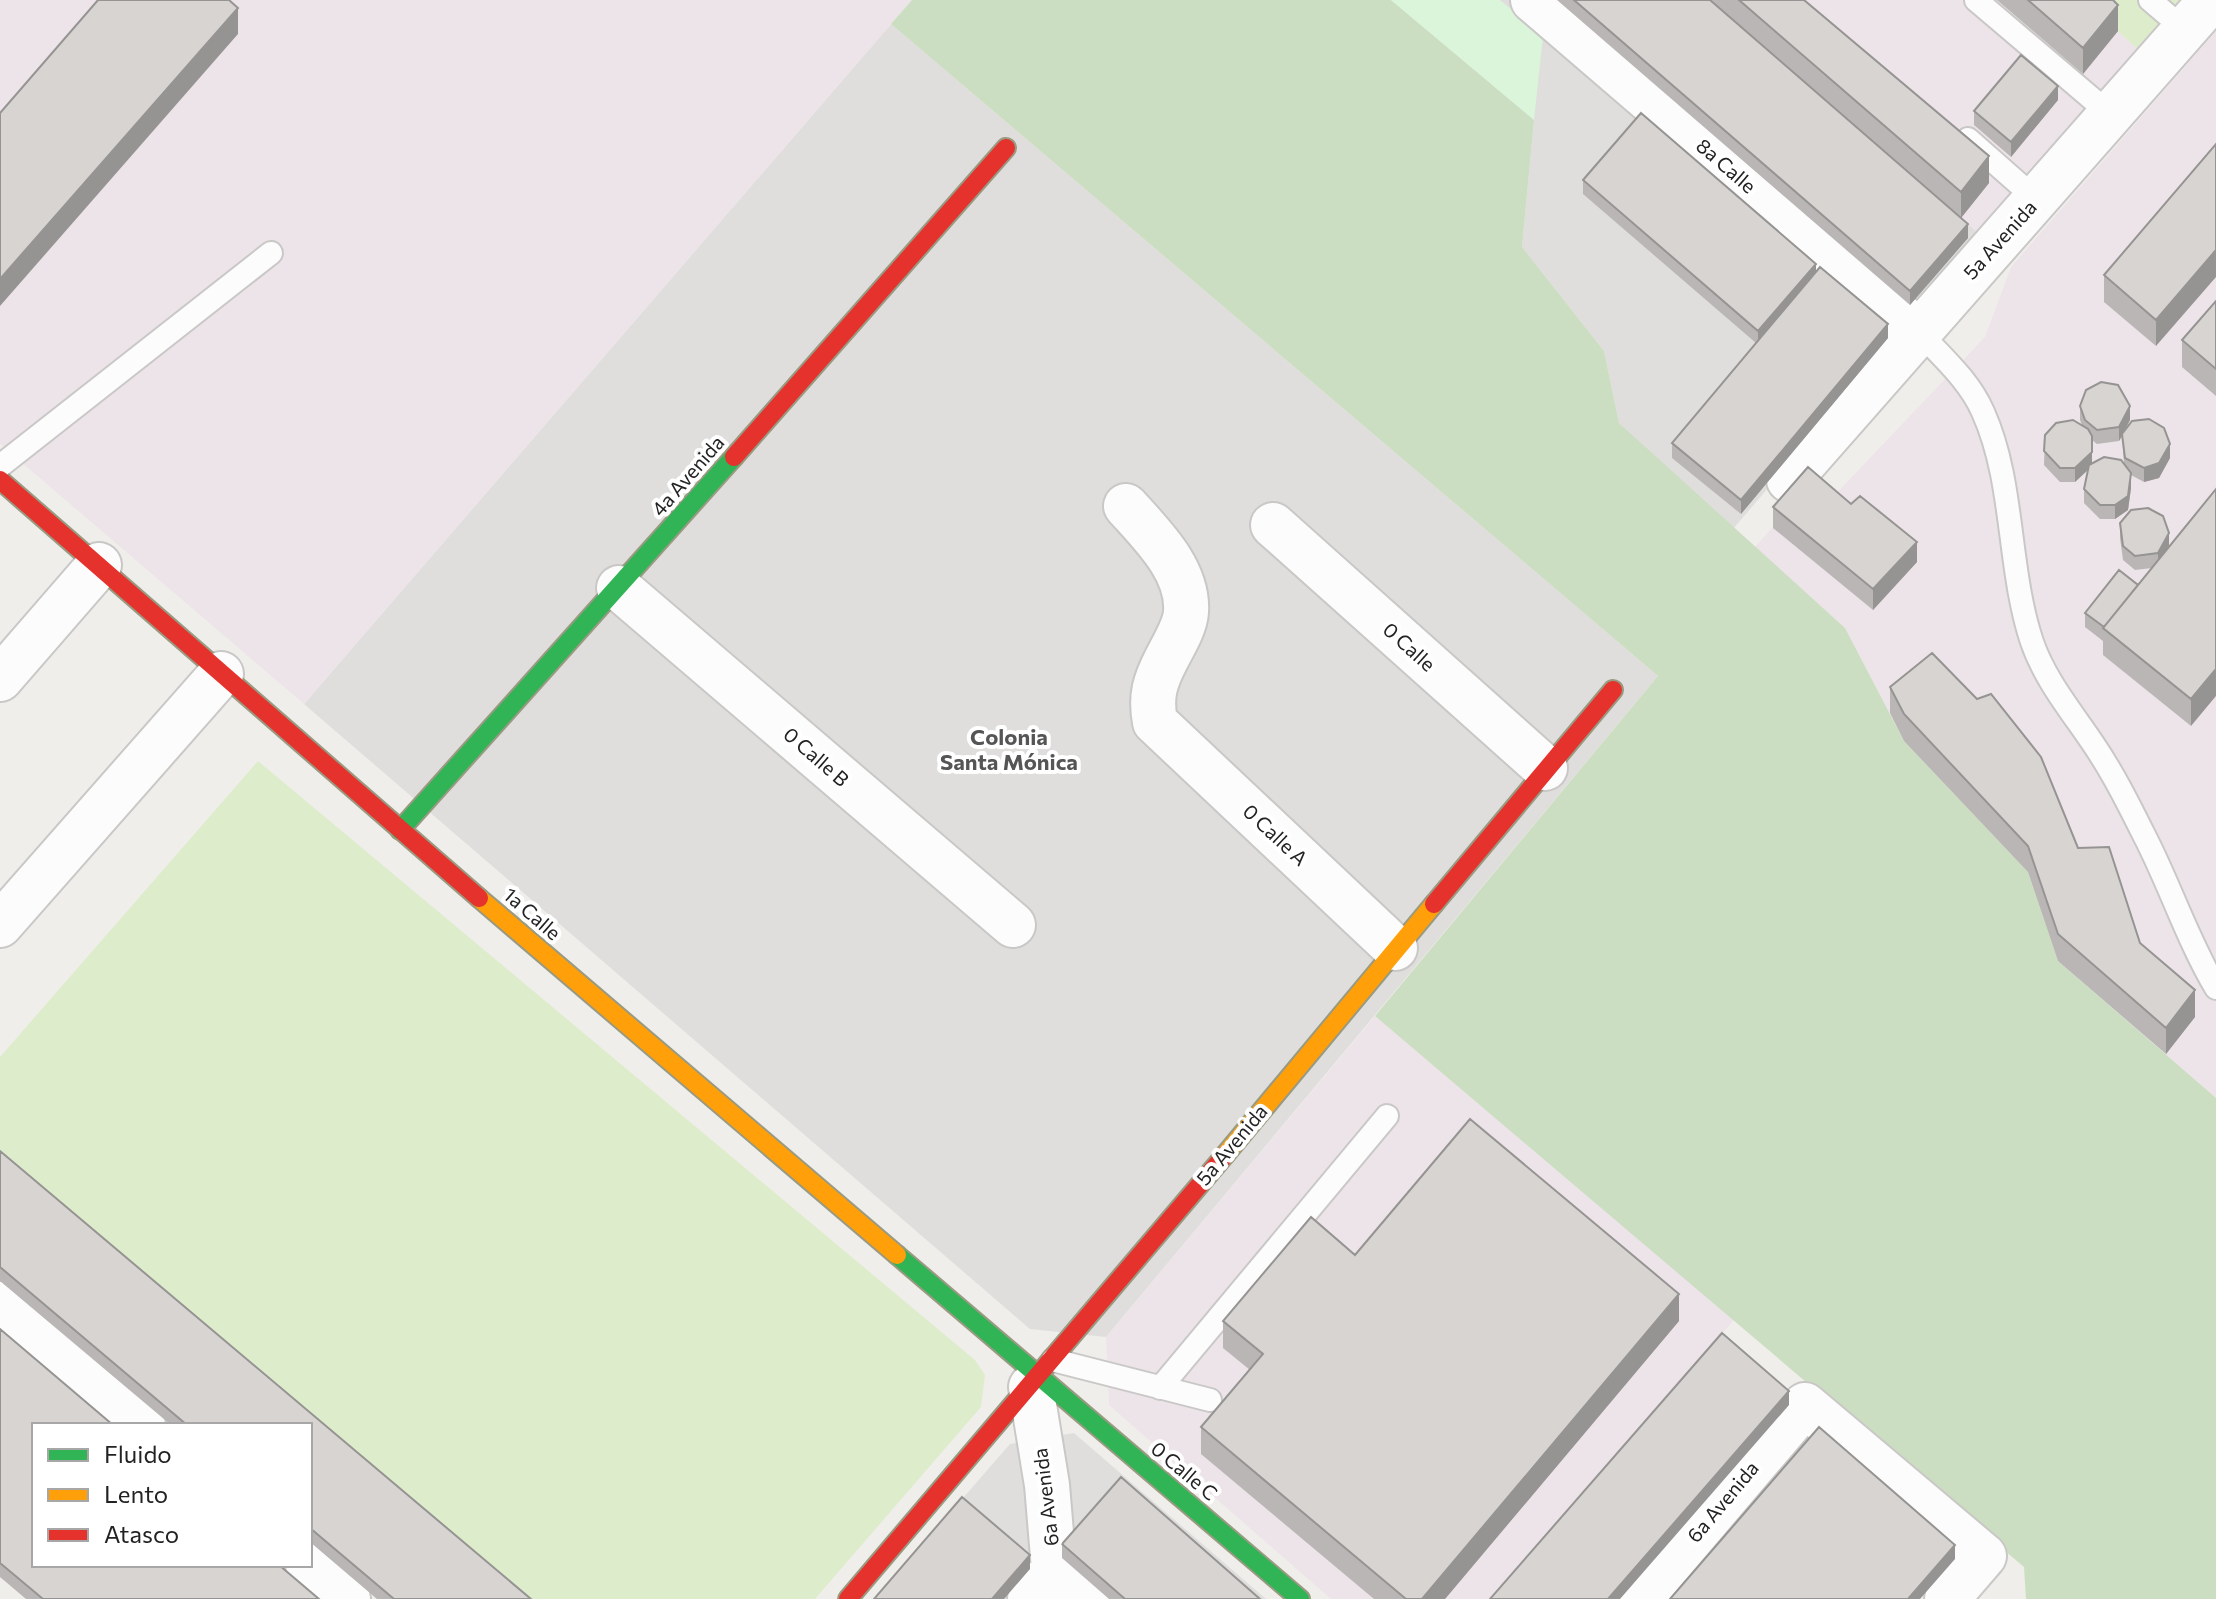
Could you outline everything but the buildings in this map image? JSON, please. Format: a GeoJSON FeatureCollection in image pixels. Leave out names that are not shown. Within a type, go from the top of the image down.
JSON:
{"type":"FeatureCollection","features":[{"type":"Feature","properties":{"kind":"street","name":"8a Calle"},"geometry":{"type":"LineString","coordinates":[[1533,0],[1919,332]]}},
{"type":"Feature","properties":{"kind":"street","name":"5a Avenida"},"geometry":{"type":"LineString","coordinates":[[1789,480],[2198,15]]}},
{"type":"Feature","properties":{"kind":"street","name":"4a Avenida"},"geometry":{"type":"LineString","coordinates":[[400,830],[619,588],[1006,148]]}},
{"type":"Feature","properties":{"kind":"street","name":"1a Calle"},"geometry":{"type":"LineString","coordinates":[[0,480],[400,830],[1041,1375]]}},
{"type":"Feature","properties":{"kind":"street","name":"0 Calle A"},"geometry":{"type":"LineString","coordinates":[[1126,506],[1172,562],[1183,588],[1186,611],[1155,681],[1151,701],[1155,722],[1395,948]]}},
{"type":"Feature","properties":{"kind":"street","name":"0 Calle"},"geometry":{"type":"LineString","coordinates":[[1273,525],[1545,768]]}},
{"type":"Feature","properties":{"kind":"street"},"geometry":{"type":"LineString","coordinates":[[0,679],[99,565]]}},
{"type":"Feature","properties":{"kind":"street","name":"0 Calle B"},"geometry":{"type":"LineString","coordinates":[[619,588],[1013,925]]}},
{"type":"Feature","properties":{"kind":"street"},"geometry":{"type":"LineString","coordinates":[[0,925],[221,674]]}},
{"type":"Feature","properties":{"kind":"street","name":"5a Avenida"},"geometry":{"type":"LineString","coordinates":[[848,1599],[1041,1375],[1613,690]]}},
{"type":"Feature","properties":{"kind":"street"},"geometry":{"type":"LineString","coordinates":[[0,1304],[141,1423]]}},
{"type":"Feature","properties":{"kind":"street","name":"6a Avenida"},"geometry":{"type":"LineString","coordinates":[[1041,1375],[1047,1485],[1042,1584]]}},
{"type":"Feature","properties":{"kind":"street","name":"0 Calle C"},"geometry":{"type":"LineString","coordinates":[[1041,1375],[1300,1599]]}},
{"type":"Feature","properties":{"kind":"street","name":"6a Avenida"},"geometry":{"type":"LineString","coordinates":[[1640,1599],[1805,1405],[1984,1556]]}},
{"type":"Feature","properties":{"kind":"street"},"geometry":{"type":"LineString","coordinates":[[1947,1599],[1984,1556]]}},
{"type":"Feature","properties":{"kind":"street"},"geometry":{"type":"LineString","coordinates":[[1984,1556],[1986,1599]]}},
{"type":"Feature","properties":{"kind":"street"},"geometry":{"type":"LineString","coordinates":[[310,1567],[348,1599]]}},
{"type":"Feature","properties":{"kind":"street"},"geometry":{"type":"LineString","coordinates":[[1042,1584],[1088,1599]]}},
{"type":"Feature","properties":{"kind":"lane"},"geometry":{"type":"LineString","coordinates":[[1976,0],[2110,114]]}},
{"type":"Feature","properties":{"kind":"lane"},"geometry":{"type":"LineString","coordinates":[[2150,0],[2198,15]]}},
{"type":"Feature","properties":{"kind":"lane"},"geometry":{"type":"LineString","coordinates":[[1953,126],[2036,199]]}},
{"type":"Feature","properties":{"kind":"lane"},"geometry":{"type":"LineString","coordinates":[[0,466],[271,253]]}},
{"type":"Feature","properties":{"kind":"lane"},"geometry":{"type":"LineString","coordinates":[[1919,332],[1963,380],[1982,409],[1996,445],[2018,594],[2033,644],[2051,683],[2096,748],[2144,835],[2195,953],[2216,988]]}},
{"type":"Feature","properties":{"kind":"lane"},"geometry":{"type":"LineString","coordinates":[[1160,1388],[1387,1116]]}},
{"type":"Feature","properties":{"kind":"lane"},"geometry":{"type":"LineString","coordinates":[[1041,1375],[1160,1388],[1210,1400]]}},
{"type":"Feature","properties":{"kind":"shaded area"},"geometry":{"type":"Polygon","coordinates":[[[0,0],[912,0],[304,704],[0,444],[0,0]]]}},
{"type":"Feature","properties":{"kind":"shaded area"},"geometry":{"type":"Polygon","coordinates":[[[1391,0],[1708,0],[1983,237],[1733,529],[1619,423],[1604,351],[1522,247],[1534,120],[1391,0]]]}},
{"type":"Feature","properties":{"kind":"shaded area"},"geometry":{"type":"Polygon","coordinates":[[[1708,0],[2082,0],[2138,49],[1983,237],[1708,0]]]}},
{"type":"Feature","properties":{"kind":"shaded area","name":"Colonia Santa Mónica"},"geometry":{"type":"Polygon","coordinates":[[[891,24],[1658,676],[1106,1337],[1030,1329],[304,704],[891,24]]]}},
{"type":"Feature","properties":{"kind":"shaded area"},"geometry":{"type":"Polygon","coordinates":[[[2216,31],[2216,1098],[2058,961],[2027,872],[1904,741],[1845,628],[1754,548],[1808,488],[1827,503],[1985,337],[2011,267],[2216,31]]]}},
{"type":"Feature","properties":{"kind":"shaded area"},"geometry":{"type":"Polygon","coordinates":[[[1375,1016],[1734,1320],[1495,1599],[1331,1599],[1109,1405],[1106,1337],[1375,1016]]]}},
{"type":"Feature","properties":{"kind":"shaded area"},"geometry":{"type":"Polygon","coordinates":[[[1074,1433],[1266,1599],[875,1599],[1010,1444],[1074,1433]]]}},
{"type":"Feature","properties":{"kind":"green space"},"geometry":{"type":"Polygon","coordinates":[[[912,0],[1391,0],[1534,120],[1522,247],[1604,351],[1619,423],[1845,628],[1904,741],[2028,872],[2058,961],[2216,1098],[2216,1599],[2026,1599],[2024,1567],[1375,1016],[1658,676],[891,24],[912,0]]]}},
{"type":"Feature","properties":{"kind":"green space"},"geometry":{"type":"Polygon","coordinates":[[[1391,0],[1500,0],[1543,36],[1534,120],[1391,0]]]}},
{"type":"Feature","properties":{"kind":"green space"},"geometry":{"type":"Polygon","coordinates":[[[2082,0],[2182,0],[2138,49],[2082,0]]]}},
{"type":"Feature","properties":{"kind":"green space"},"geometry":{"type":"Polygon","coordinates":[[[258,761],[975,1360],[985,1375],[981,1407],[815,1599],[521,1599],[0,1158],[0,1057],[258,761]]]}},
{"type":"Feature","properties":{"kind":"traffic: fast"},"geometry":{"type":"LineString","coordinates":[[400,830],[734,457]]}},
{"type":"Feature","properties":{"kind":"traffic: fast"},"geometry":{"type":"LineString","coordinates":[[897,1255],[1300,1599]]}},
{"type":"Feature","properties":{"kind":"traffic: slow"},"geometry":{"type":"LineString","coordinates":[[479,898],[897,1255]]}},
{"type":"Feature","properties":{"kind":"traffic: slow"},"geometry":{"type":"LineString","coordinates":[[1225,1155],[1434,904]]}},
{"type":"Feature","properties":{"kind":"traffic: jam"},"geometry":{"type":"LineString","coordinates":[[734,457],[1006,148]]}},
{"type":"Feature","properties":{"kind":"traffic: jam"},"geometry":{"type":"LineString","coordinates":[[0,480],[479,898]]}},
{"type":"Feature","properties":{"kind":"traffic: jam"},"geometry":{"type":"LineString","coordinates":[[1434,904],[1613,690]]}},
{"type":"Feature","properties":{"kind":"traffic: jam"},"geometry":{"type":"LineString","coordinates":[[848,1599],[1225,1155]]}},
{"type":"Feature","properties":{"kind":"district","name":"Colonia Santa Mónica"},"geometry":{"type":"Point","coordinates":[1009,750]}}]}
